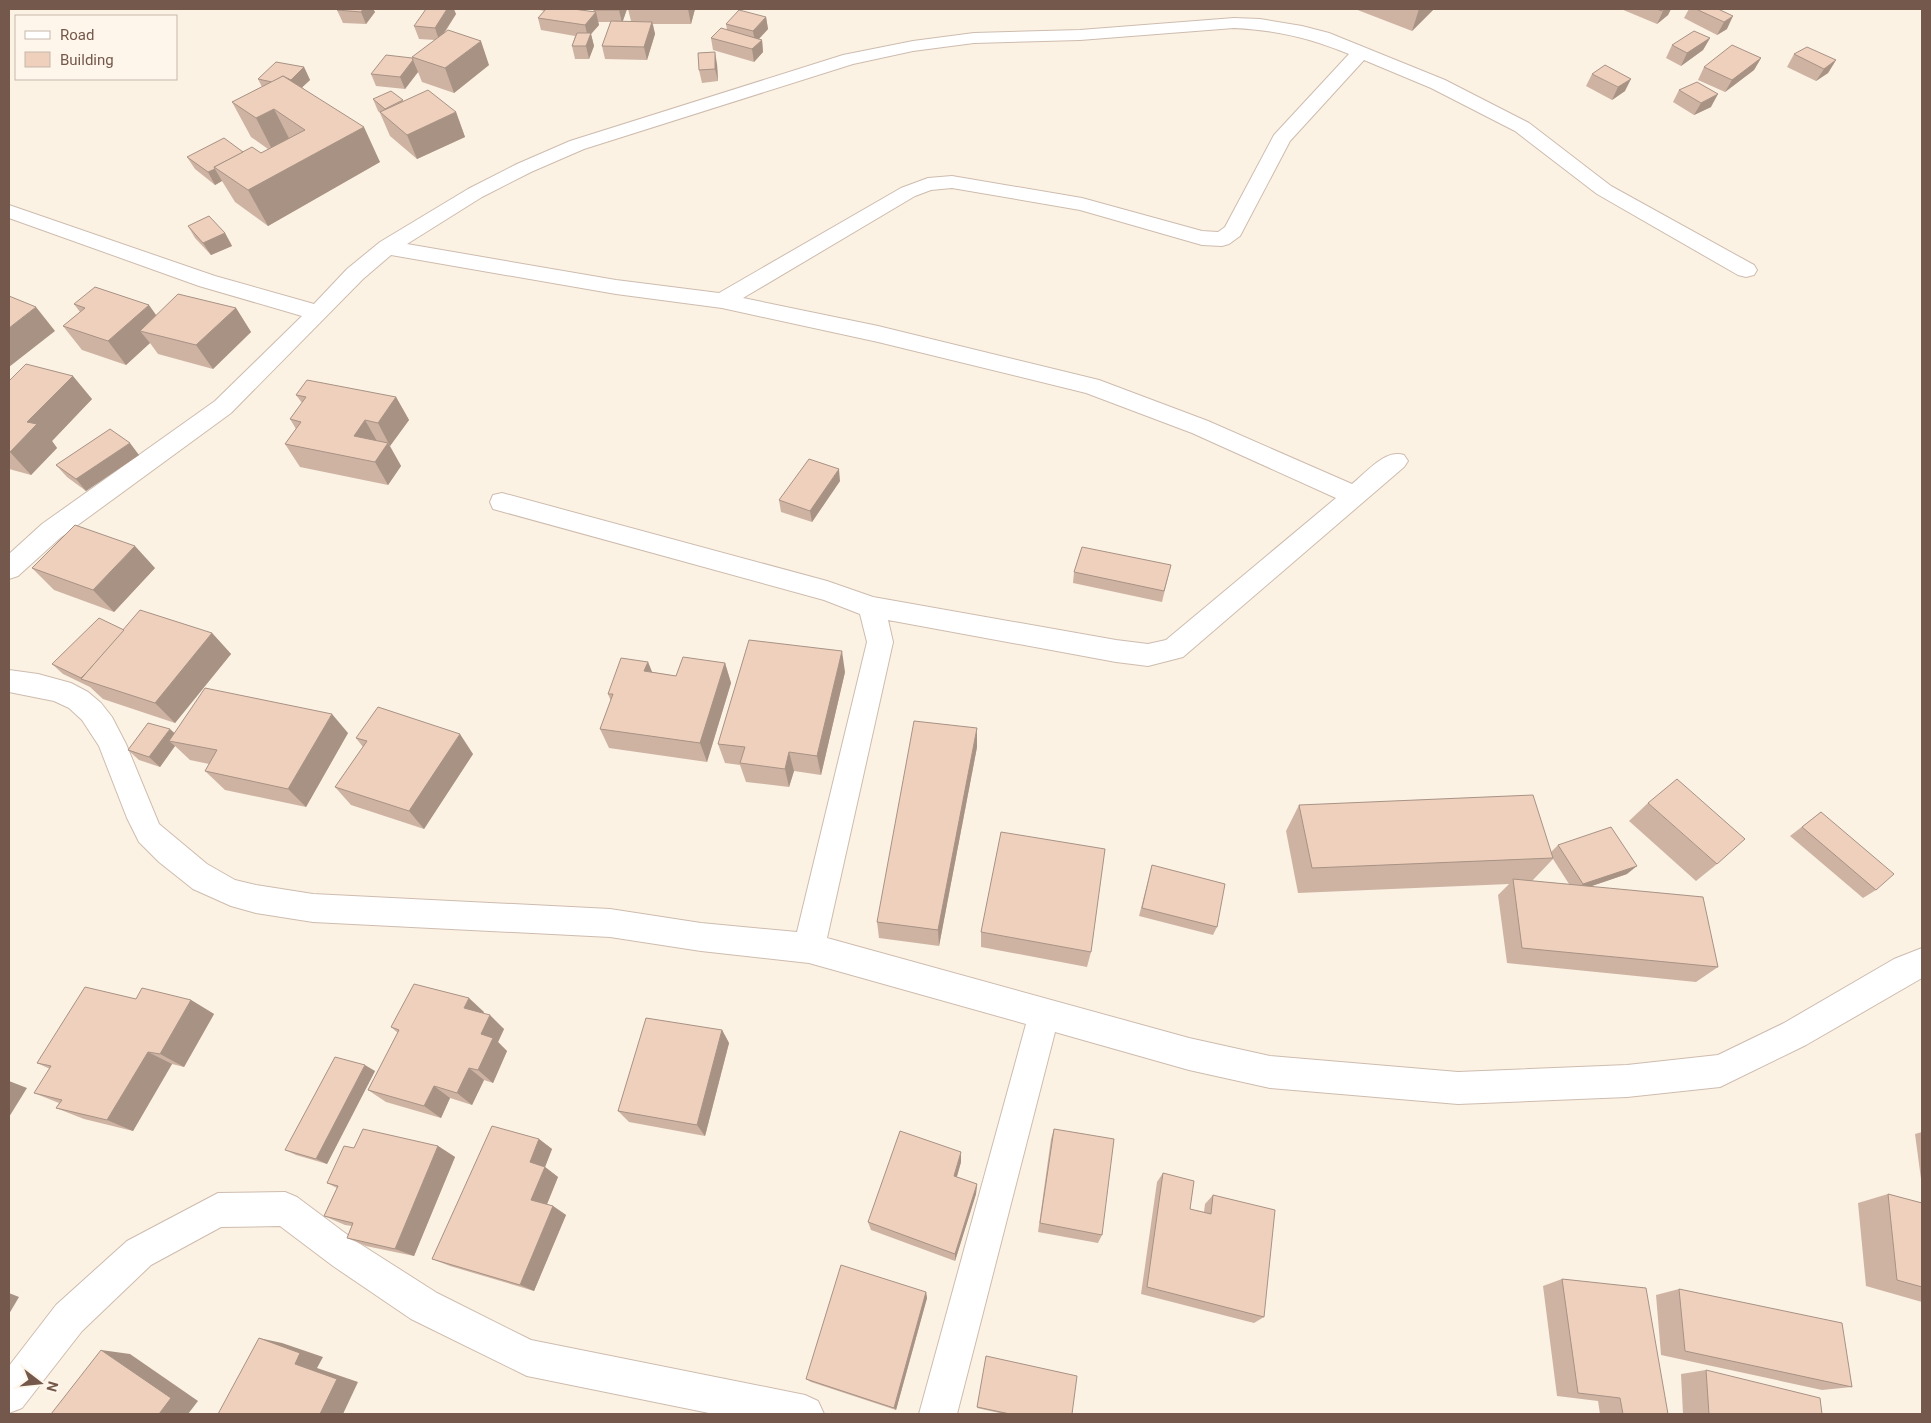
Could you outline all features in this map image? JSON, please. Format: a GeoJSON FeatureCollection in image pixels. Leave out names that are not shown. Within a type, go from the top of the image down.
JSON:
{"type":"FeatureCollection","features":[{"type":"Feature","properties":{"kind":"street"},"geometry":{"type":"LineString","coordinates":[[1234,23],[1282,10]]}},
{"type":"Feature","properties":{"kind":"street"},"geometry":{"type":"LineString","coordinates":[[9,569],[51,531],[223,407],[318,313],[354,274],[387,247],[474,193],[524,168],[577,145],[849,59],[913,46],[974,38],[1080,35],[1234,23],[1260,24],[1302,31],[1323,37],[1438,84],[1522,127],[1604,190],[1746,270]]}},
{"type":"Feature","properties":{"kind":"street"},"geometry":{"type":"LineString","coordinates":[[722,300],[844,228],[908,192],[928,184],[952,182],[1082,204],[1202,238],[1222,239],[1233,231],[1281,138],[1360,53]]}},
{"type":"Feature","properties":{"kind":"street"},"geometry":{"type":"LineString","coordinates":[[14,217],[208,281],[318,313]]}},
{"type":"Feature","properties":{"kind":"street"},"geometry":{"type":"LineString","coordinates":[[387,247],[616,287],[722,300],[878,334],[1090,386],[1200,427],[1355,496]]}},
{"type":"Feature","properties":{"kind":"street"},"geometry":{"type":"LineString","coordinates":[[502,502],[827,591],[872,607],[1116,651],[1148,655],[1174,649],[1396,461]]}},
{"type":"Feature","properties":{"kind":"street"},"geometry":{"type":"LineString","coordinates":[[809,948],[880,642],[872,607]]}},
{"type":"Feature","properties":{"kind":"street"},"geometry":{"type":"LineString","coordinates":[[9,681],[41,685],[66,692],[80,700],[98,717],[110,738],[148,832],[210,884],[244,896],[320,908],[610,923],[701,937],[809,948],[1044,1015],[1189,1054],[1270,1072],[1458,1088],[1627,1082],[1720,1071],[1795,1034],[1906,970],[1922,963]]}},
{"type":"Feature","properties":{"kind":"street"},"geometry":{"type":"LineString","coordinates":[[938,1414],[1044,1015]]}},
{"type":"Feature","properties":{"kind":"street"},"geometry":{"type":"LineString","coordinates":[[9,1395],[68,1318],[138,1254],[218,1210],[285,1209],[345,1254],[424,1306],[527,1358],[805,1414]]}},
{"type":"Feature","properties":{"kind":"building"},"geometry":{"type":"Polygon","coordinates":[[[363,9],[361,12],[337,10],[363,9]]]}},
{"type":"Feature","properties":{"kind":"building"},"geometry":{"type":"Polygon","coordinates":[[[426,9],[447,9],[435,28],[414,26],[426,9]]]}},
{"type":"Feature","properties":{"kind":"building"},"geometry":{"type":"Polygon","coordinates":[[[546,9],[573,9],[596,12],[585,25],[538,18],[546,9]]]}},
{"type":"Feature","properties":{"kind":"building"},"geometry":{"type":"Polygon","coordinates":[[[594,9],[620,9],[593,10],[594,9]]]}},
{"type":"Feature","properties":{"kind":"building"},"geometry":{"type":"Polygon","coordinates":[[[1696,9],[1718,9],[1733,16],[1724,22],[1696,9]]]}},
{"type":"Feature","properties":{"kind":"building"},"geometry":{"type":"Polygon","coordinates":[[[739,10],[766,17],[753,31],[726,24],[739,10]]]}},
{"type":"Feature","properties":{"kind":"building"},"geometry":{"type":"Polygon","coordinates":[[[611,21],[652,22],[644,47],[602,46],[611,21]]]}},
{"type":"Feature","properties":{"kind":"building"},"geometry":{"type":"Polygon","coordinates":[[[721,28],[762,40],[752,49],[711,38],[721,28]]]}},
{"type":"Feature","properties":{"kind":"building"},"geometry":{"type":"Polygon","coordinates":[[[448,30],[481,41],[445,68],[412,57],[448,30]]]}},
{"type":"Feature","properties":{"kind":"building"},"geometry":{"type":"Polygon","coordinates":[[[1694,31],[1710,38],[1687,53],[1672,45],[1694,31]]]}},
{"type":"Feature","properties":{"kind":"building"},"geometry":{"type":"Polygon","coordinates":[[[577,33],[591,33],[586,46],[572,46],[577,33]]]}},
{"type":"Feature","properties":{"kind":"building"},"geometry":{"type":"Polygon","coordinates":[[[1732,45],[1761,58],[1732,80],[1704,67],[1732,45]]]}},
{"type":"Feature","properties":{"kind":"building"},"geometry":{"type":"Polygon","coordinates":[[[1807,47],[1836,60],[1824,69],[1794,54],[1807,47]]]}},
{"type":"Feature","properties":{"kind":"building"},"geometry":{"type":"Polygon","coordinates":[[[715,52],[715,69],[699,70],[698,53],[715,52]]]}},
{"type":"Feature","properties":{"kind":"building"},"geometry":{"type":"Polygon","coordinates":[[[386,55],[412,58],[413,60],[400,77],[371,74],[386,55]]]}},
{"type":"Feature","properties":{"kind":"building"},"geometry":{"type":"Polygon","coordinates":[[[276,62],[304,67],[291,80],[283,76],[272,82],[258,79],[276,62]]]}},
{"type":"Feature","properties":{"kind":"building"},"geometry":{"type":"Polygon","coordinates":[[[1605,65],[1631,79],[1618,87],[1592,74],[1605,65]]]}},
{"type":"Feature","properties":{"kind":"building"},"geometry":{"type":"Polygon","coordinates":[[[283,76],[364,127],[248,190],[214,167],[252,147],[261,153],[305,130],[274,109],[256,118],[232,102],[283,76]]]}},
{"type":"Feature","properties":{"kind":"building"},"geometry":{"type":"Polygon","coordinates":[[[1697,82],[1718,94],[1701,103],[1679,90],[1697,82]]]}},
{"type":"Feature","properties":{"kind":"building"},"geometry":{"type":"Polygon","coordinates":[[[428,90],[456,112],[407,135],[380,112],[428,90]]]}},
{"type":"Feature","properties":{"kind":"building"},"geometry":{"type":"Polygon","coordinates":[[[391,91],[403,100],[385,109],[373,99],[391,91]]]}},
{"type":"Feature","properties":{"kind":"building"},"geometry":{"type":"Polygon","coordinates":[[[224,138],[243,152],[208,172],[187,157],[224,138]]]}},
{"type":"Feature","properties":{"kind":"building"},"geometry":{"type":"Polygon","coordinates":[[[209,216],[225,233],[203,243],[188,226],[209,216]]]}},
{"type":"Feature","properties":{"kind":"building"},"geometry":{"type":"Polygon","coordinates":[[[95,287],[149,305],[108,341],[63,326],[85,308],[74,304],[95,287]]]}},
{"type":"Feature","properties":{"kind":"building"},"geometry":{"type":"Polygon","coordinates":[[[178,294],[236,308],[196,345],[140,331],[178,294]]]}},
{"type":"Feature","properties":{"kind":"building"},"geometry":{"type":"Polygon","coordinates":[[[9,296],[36,307],[9,328],[9,296]]]}},
{"type":"Feature","properties":{"kind":"building"},"geometry":{"type":"Polygon","coordinates":[[[26,364],[73,376],[27,422],[37,424],[9,452],[9,381],[26,364]]]}},
{"type":"Feature","properties":{"kind":"building"},"geometry":{"type":"Polygon","coordinates":[[[307,380],[396,397],[378,423],[365,420],[354,436],[388,443],[375,462],[285,444],[301,422],[290,419],[306,397],[296,395],[307,380]]]}},
{"type":"Feature","properties":{"kind":"building"},"geometry":{"type":"Polygon","coordinates":[[[110,429],[130,443],[76,479],[56,465],[110,429]]]}},
{"type":"Feature","properties":{"kind":"building"},"geometry":{"type":"Polygon","coordinates":[[[809,459],[839,469],[810,511],[779,500],[809,459]]]}},
{"type":"Feature","properties":{"kind":"building"},"geometry":{"type":"Polygon","coordinates":[[[75,525],[135,546],[93,590],[32,568],[75,525]]]}},
{"type":"Feature","properties":{"kind":"building"},"geometry":{"type":"Polygon","coordinates":[[[1082,547],[1171,565],[1164,591],[1074,572],[1082,547]]]}},
{"type":"Feature","properties":{"kind":"building"},"geometry":{"type":"Polygon","coordinates":[[[140,610],[212,633],[155,703],[81,679],[140,610]]]}},
{"type":"Feature","properties":{"kind":"building"},"geometry":{"type":"Polygon","coordinates":[[[99,618],[124,630],[81,678],[52,664],[99,618]]]}},
{"type":"Feature","properties":{"kind":"building"},"geometry":{"type":"Polygon","coordinates":[[[749,640],[842,651],[817,756],[789,752],[785,769],[740,763],[745,747],[718,744],[749,640]]]}},
{"type":"Feature","properties":{"kind":"building"},"geometry":{"type":"Polygon","coordinates":[[[683,657],[725,663],[700,743],[600,729],[613,694],[608,694],[621,658],[648,662],[644,671],[676,676],[683,657]]]}},
{"type":"Feature","properties":{"kind":"building"},"geometry":{"type":"Polygon","coordinates":[[[205,688],[332,714],[288,789],[205,771],[217,750],[169,741],[205,688]]]}},
{"type":"Feature","properties":{"kind":"building"},"geometry":{"type":"Polygon","coordinates":[[[378,707],[460,734],[409,811],[335,787],[367,741],[356,738],[378,707]]]}},
{"type":"Feature","properties":{"kind":"building"},"geometry":{"type":"Polygon","coordinates":[[[914,721],[977,728],[938,930],[877,922],[914,721]]]}},
{"type":"Feature","properties":{"kind":"building"},"geometry":{"type":"Polygon","coordinates":[[[148,723],[170,729],[149,757],[128,750],[148,723]]]}},
{"type":"Feature","properties":{"kind":"building"},"geometry":{"type":"Polygon","coordinates":[[[1677,779],[1745,839],[1717,864],[1648,803],[1677,779]]]}},
{"type":"Feature","properties":{"kind":"building"},"geometry":{"type":"Polygon","coordinates":[[[1533,795],[1553,858],[1312,868],[1299,805],[1533,795]]]}},
{"type":"Feature","properties":{"kind":"building"},"geometry":{"type":"Polygon","coordinates":[[[1821,812],[1894,874],[1876,890],[1802,827],[1821,812]]]}},
{"type":"Feature","properties":{"kind":"building"},"geometry":{"type":"Polygon","coordinates":[[[1611,827],[1637,866],[1583,884],[1558,845],[1611,827]]]}},
{"type":"Feature","properties":{"kind":"building"},"geometry":{"type":"Polygon","coordinates":[[[1001,832],[1105,849],[1091,952],[981,932],[1001,832]]]}},
{"type":"Feature","properties":{"kind":"building"},"geometry":{"type":"Polygon","coordinates":[[[1152,865],[1225,884],[1217,927],[1142,908],[1152,865]]]}},
{"type":"Feature","properties":{"kind":"building"},"geometry":{"type":"Polygon","coordinates":[[[1513,879],[1703,897],[1718,967],[1522,948],[1513,879]]]}},
{"type":"Feature","properties":{"kind":"building"},"geometry":{"type":"Polygon","coordinates":[[[414,984],[469,998],[464,1008],[490,1015],[481,1034],[493,1038],[478,1070],[469,1068],[457,1093],[434,1086],[424,1106],[368,1090],[399,1030],[391,1027],[414,984]]]}},
{"type":"Feature","properties":{"kind":"building"},"geometry":{"type":"Polygon","coordinates":[[[85,987],[136,999],[142,988],[191,1000],[160,1054],[148,1052],[107,1120],[56,1108],[62,1100],[34,1093],[51,1066],[37,1063],[85,987]]]}},
{"type":"Feature","properties":{"kind":"building"},"geometry":{"type":"Polygon","coordinates":[[[646,1018],[722,1030],[697,1125],[618,1111],[646,1018]]]}},
{"type":"Feature","properties":{"kind":"building"},"geometry":{"type":"Polygon","coordinates":[[[335,1057],[365,1065],[316,1159],[285,1150],[335,1057]]]}},
{"type":"Feature","properties":{"kind":"building"},"geometry":{"type":"Polygon","coordinates":[[[492,1126],[539,1139],[530,1162],[545,1167],[531,1200],[553,1206],[520,1285],[432,1259],[492,1126]]]}},
{"type":"Feature","properties":{"kind":"building"},"geometry":{"type":"Polygon","coordinates":[[[363,1129],[438,1146],[395,1249],[347,1238],[353,1223],[324,1216],[338,1186],[327,1183],[344,1146],[354,1148],[363,1129]]]}},
{"type":"Feature","properties":{"kind":"building"},"geometry":{"type":"Polygon","coordinates":[[[1054,1129],[1114,1139],[1102,1235],[1040,1223],[1054,1129]]]}},
{"type":"Feature","properties":{"kind":"building"},"geometry":{"type":"Polygon","coordinates":[[[900,1131],[961,1152],[954,1176],[977,1184],[955,1254],[868,1222],[900,1131]]]}},
{"type":"Feature","properties":{"kind":"building"},"geometry":{"type":"Polygon","coordinates":[[[1163,1173],[1194,1181],[1190,1209],[1211,1214],[1213,1195],[1275,1210],[1264,1317],[1147,1287],[1163,1173]]]}},
{"type":"Feature","properties":{"kind":"building"},"geometry":{"type":"Polygon","coordinates":[[[1888,1194],[1922,1203],[1922,1287],[1897,1280],[1888,1194]]]}},
{"type":"Feature","properties":{"kind":"building"},"geometry":{"type":"Polygon","coordinates":[[[841,1265],[926,1292],[894,1408],[806,1379],[841,1265]]]}},
{"type":"Feature","properties":{"kind":"building"},"geometry":{"type":"Polygon","coordinates":[[[1562,1279],[1646,1288],[1668,1414],[1623,1414],[1620,1398],[1578,1393],[1562,1279]]]}},
{"type":"Feature","properties":{"kind":"building"},"geometry":{"type":"Polygon","coordinates":[[[1679,1289],[1842,1323],[1852,1387],[1685,1351],[1679,1289]]]}},
{"type":"Feature","properties":{"kind":"building"},"geometry":{"type":"Polygon","coordinates":[[[259,1338],[300,1353],[295,1364],[337,1379],[320,1414],[218,1414],[259,1338]]]}},
{"type":"Feature","properties":{"kind":"building"},"geometry":{"type":"Polygon","coordinates":[[[101,1350],[171,1398],[159,1414],[51,1414],[101,1350]]]}},
{"type":"Feature","properties":{"kind":"building"},"geometry":{"type":"Polygon","coordinates":[[[986,1356],[1077,1376],[1072,1414],[1010,1414],[977,1407],[986,1356]]]}},
{"type":"Feature","properties":{"kind":"building"},"geometry":{"type":"Polygon","coordinates":[[[1706,1370],[1820,1398],[1822,1414],[1709,1414],[1706,1370]]]}}]}
